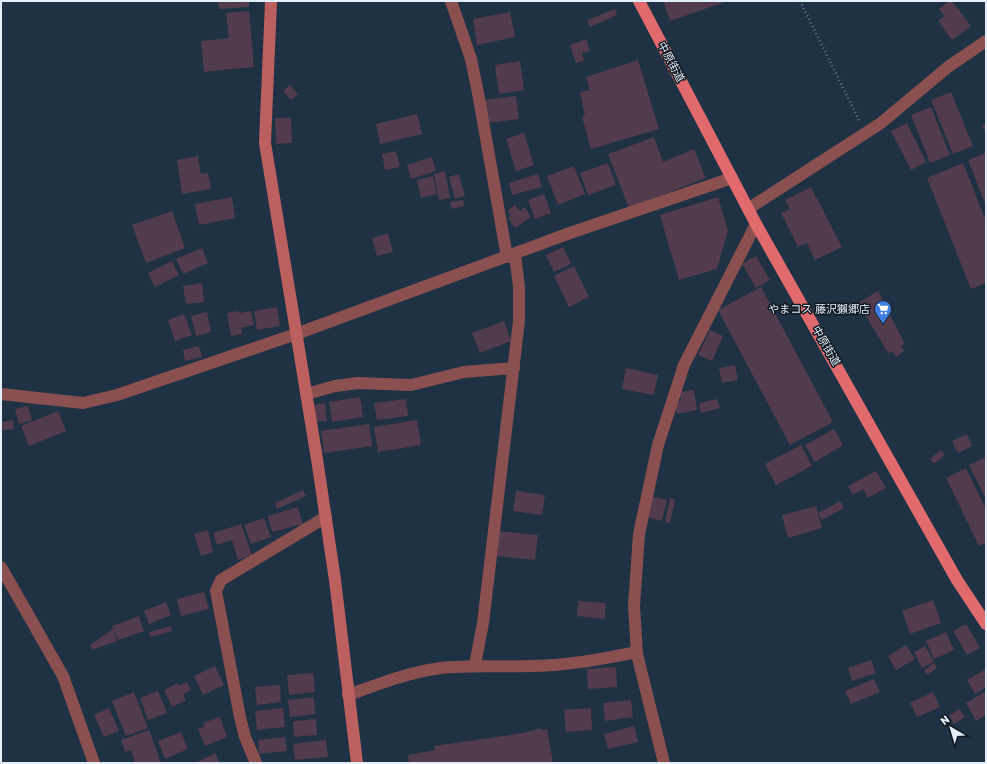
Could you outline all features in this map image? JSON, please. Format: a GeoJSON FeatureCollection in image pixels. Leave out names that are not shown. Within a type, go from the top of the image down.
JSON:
{"type":"FeatureCollection","features":[{"type":"Feature","properties":{"kind":"main road","name":"中原街道"},"geometry":{"type":"LineString","coordinates":[[639,1],[756,224],[957,580],[986,624]]}},
{"type":"Feature","properties":{"kind":"street"},"geometry":{"type":"LineString","coordinates":[[271,1],[264,143],[326,517],[356,763]]}},
{"type":"Feature","properties":{"kind":"street"},"geometry":{"type":"LineString","coordinates":[[451,1],[471,60],[518,287],[519,321],[514,368],[485,609],[475,665]]}},
{"type":"Feature","properties":{"kind":"street"},"geometry":{"type":"LineString","coordinates":[[748,208],[881,123],[948,67],[986,41]]}},
{"type":"Feature","properties":{"kind":"street"},"geometry":{"type":"LineString","coordinates":[[1,394],[83,403],[117,395],[296,334],[570,233],[732,178]]}},
{"type":"Feature","properties":{"kind":"street"},"geometry":{"type":"LineString","coordinates":[[664,763],[637,652],[634,606],[639,534],[658,445],[684,365],[756,224]]}},
{"type":"Feature","properties":{"kind":"street"},"geometry":{"type":"LineString","coordinates":[[306,394],[343,385],[379,383],[411,385],[464,372],[514,368]]}},
{"type":"Feature","properties":{"kind":"street"},"geometry":{"type":"LineString","coordinates":[[256,763],[245,737],[240,717],[216,591],[221,580],[326,517]]}},
{"type":"Feature","properties":{"kind":"street"},"geometry":{"type":"LineString","coordinates":[[1,567],[63,676],[94,763]]}},
{"type":"Feature","properties":{"kind":"street"},"geometry":{"type":"LineString","coordinates":[[348,696],[389,680],[416,673],[475,665],[529,666],[566,664],[637,652]]}},
{"type":"Feature","properties":{"kind":"path"},"geometry":{"type":"LineString","coordinates":[[800,1],[866,133]]}},
{"type":"Feature","properties":{"kind":"building"},"geometry":{"type":"Polygon","coordinates":[[[218,1],[249,1],[249,7],[219,9],[218,1]]]}},
{"type":"Feature","properties":{"kind":"building"},"geometry":{"type":"Polygon","coordinates":[[[663,1],[728,1],[670,21],[663,1]]]}},
{"type":"Feature","properties":{"kind":"building"},"geometry":{"type":"Polygon","coordinates":[[[949,1],[952,1],[971,26],[952,40],[938,21],[944,16],[939,9],[949,1]]]}},
{"type":"Feature","properties":{"kind":"building"},"geometry":{"type":"Polygon","coordinates":[[[615,9],[617,15],[590,27],[587,20],[615,9]]]}},
{"type":"Feature","properties":{"kind":"building"},"geometry":{"type":"Polygon","coordinates":[[[249,11],[254,67],[204,72],[201,41],[229,38],[226,13],[249,11]]]}},
{"type":"Feature","properties":{"kind":"building"},"geometry":{"type":"Polygon","coordinates":[[[510,12],[515,37],[477,45],[473,19],[510,12]]]}},
{"type":"Feature","properties":{"kind":"building"},"geometry":{"type":"Polygon","coordinates":[[[586,39],[590,51],[582,53],[584,61],[576,63],[570,45],[586,39]]]}},
{"type":"Feature","properties":{"kind":"building"},"geometry":{"type":"Polygon","coordinates":[[[638,60],[659,129],[591,149],[582,117],[585,116],[580,92],[590,90],[586,77],[638,60]]]}},
{"type":"Feature","properties":{"kind":"building"},"geometry":{"type":"Polygon","coordinates":[[[520,61],[524,90],[499,94],[495,65],[520,61]]]}},
{"type":"Feature","properties":{"kind":"building"},"geometry":{"type":"Polygon","coordinates":[[[290,85],[298,94],[291,100],[283,91],[290,85]]]}},
{"type":"Feature","properties":{"kind":"building"},"geometry":{"type":"Polygon","coordinates":[[[951,92],[973,146],[953,154],[931,100],[951,92]]]}},
{"type":"Feature","properties":{"kind":"building"},"geometry":{"type":"Polygon","coordinates":[[[516,96],[519,119],[487,123],[484,100],[516,96]]]}},
{"type":"Feature","properties":{"kind":"building"},"geometry":{"type":"Polygon","coordinates":[[[931,107],[950,155],[930,163],[911,115],[931,107]]]}},
{"type":"Feature","properties":{"kind":"building"},"geometry":{"type":"Polygon","coordinates":[[[417,114],[422,134],[380,144],[376,124],[417,114]]]}},
{"type":"Feature","properties":{"kind":"building"},"geometry":{"type":"Polygon","coordinates":[[[275,118],[291,118],[292,143],[276,144],[275,118]]]}},
{"type":"Feature","properties":{"kind":"building"},"geometry":{"type":"Polygon","coordinates":[[[907,123],[926,162],[911,170],[891,131],[907,123]]]}},
{"type":"Feature","properties":{"kind":"building"},"geometry":{"type":"Polygon","coordinates":[[[986,123],[986,133],[982,125],[986,123]]]}},
{"type":"Feature","properties":{"kind":"building"},"geometry":{"type":"Polygon","coordinates":[[[524,133],[534,165],[516,171],[506,139],[524,133]]]}},
{"type":"Feature","properties":{"kind":"building"},"geometry":{"type":"Polygon","coordinates":[[[654,137],[663,162],[694,149],[706,178],[629,208],[608,154],[654,137]]]}},
{"type":"Feature","properties":{"kind":"building"},"geometry":{"type":"Polygon","coordinates":[[[396,151],[400,167],[385,170],[382,154],[396,151]]]}},
{"type":"Feature","properties":{"kind":"building"},"geometry":{"type":"Polygon","coordinates":[[[986,153],[986,206],[968,160],[986,153]]]}},
{"type":"Feature","properties":{"kind":"building"},"geometry":{"type":"Polygon","coordinates":[[[198,156],[201,174],[208,173],[211,189],[182,194],[177,160],[198,156]]]}},
{"type":"Feature","properties":{"kind":"building"},"geometry":{"type":"Polygon","coordinates":[[[432,157],[436,171],[411,179],[407,165],[432,157]]]}},
{"type":"Feature","properties":{"kind":"building"},"geometry":{"type":"Polygon","coordinates":[[[608,163],[616,185],[588,195],[580,173],[608,163]]]}},
{"type":"Feature","properties":{"kind":"building"},"geometry":{"type":"Polygon","coordinates":[[[963,163],[986,221],[986,283],[971,289],[927,178],[963,163]]]}},
{"type":"Feature","properties":{"kind":"building"},"geometry":{"type":"Polygon","coordinates":[[[574,166],[585,194],[558,205],[547,176],[574,166]]]}},
{"type":"Feature","properties":{"kind":"building"},"geometry":{"type":"Polygon","coordinates":[[[445,171],[450,198],[439,200],[434,174],[445,171]]]}},
{"type":"Feature","properties":{"kind":"building"},"geometry":{"type":"Polygon","coordinates":[[[459,174],[465,196],[455,199],[449,177],[459,174]]]}},
{"type":"Feature","properties":{"kind":"building"},"geometry":{"type":"Polygon","coordinates":[[[538,174],[542,187],[512,195],[509,183],[538,174]]]}},
{"type":"Feature","properties":{"kind":"building"},"geometry":{"type":"Polygon","coordinates":[[[433,176],[437,194],[421,198],[417,180],[433,176]]]}},
{"type":"Feature","properties":{"kind":"building"},"geometry":{"type":"Polygon","coordinates":[[[811,187],[842,247],[815,260],[807,243],[798,247],[781,213],[790,209],[785,200],[811,187]]]}},
{"type":"Feature","properties":{"kind":"building"},"geometry":{"type":"Polygon","coordinates":[[[544,194],[551,213],[535,219],[528,200],[544,194]]]}},
{"type":"Feature","properties":{"kind":"building"},"geometry":{"type":"Polygon","coordinates":[[[232,197],[235,218],[199,225],[195,204],[232,197]]]}},
{"type":"Feature","properties":{"kind":"building"},"geometry":{"type":"Polygon","coordinates":[[[718,197],[728,231],[717,269],[679,280],[660,215],[718,197]]]}},
{"type":"Feature","properties":{"kind":"building"},"geometry":{"type":"Polygon","coordinates":[[[463,200],[464,206],[452,209],[450,202],[463,200]]]}},
{"type":"Feature","properties":{"kind":"building"},"geometry":{"type":"Polygon","coordinates":[[[515,205],[520,211],[525,207],[531,217],[515,228],[508,218],[511,216],[507,211],[515,205]]]}},
{"type":"Feature","properties":{"kind":"building"},"geometry":{"type":"Polygon","coordinates":[[[172,211],[185,248],[146,263],[132,225],[172,211]]]}},
{"type":"Feature","properties":{"kind":"building"},"geometry":{"type":"Polygon","coordinates":[[[388,233],[393,252],[377,256],[372,238],[388,233]]]}},
{"type":"Feature","properties":{"kind":"building"},"geometry":{"type":"Polygon","coordinates":[[[563,247],[571,264],[554,272],[546,255],[563,247]]]}},
{"type":"Feature","properties":{"kind":"building"},"geometry":{"type":"Polygon","coordinates":[[[202,248],[208,263],[183,274],[176,259],[202,248]]]}},
{"type":"Feature","properties":{"kind":"building"},"geometry":{"type":"Polygon","coordinates":[[[756,256],[770,280],[756,288],[742,264],[756,256]]]}},
{"type":"Feature","properties":{"kind":"building"},"geometry":{"type":"Polygon","coordinates":[[[172,261],[179,275],[155,287],[148,273],[172,261]]]}},
{"type":"Feature","properties":{"kind":"building"},"geometry":{"type":"Polygon","coordinates":[[[574,266],[589,297],[569,307],[554,276],[574,266]]]}},
{"type":"Feature","properties":{"kind":"building"},"geometry":{"type":"Polygon","coordinates":[[[202,283],[204,302],[186,304],[183,286],[202,283]]]}},
{"type":"Feature","properties":{"kind":"building"},"geometry":{"type":"Polygon","coordinates":[[[761,287],[833,422],[790,445],[718,310],[761,287]]]}},
{"type":"Feature","properties":{"kind":"building","name":"やまコス 藤沢獺郷店"},"geometry":{"type":"Polygon","coordinates":[[[878,291],[905,344],[901,346],[904,351],[896,357],[893,352],[888,353],[858,303],[878,291]]]}},
{"type":"Feature","properties":{"kind":"building"},"geometry":{"type":"Polygon","coordinates":[[[277,307],[280,326],[257,330],[254,311],[277,307]]]}},
{"type":"Feature","properties":{"kind":"building"},"geometry":{"type":"Polygon","coordinates":[[[238,311],[239,313],[251,311],[254,325],[241,328],[242,334],[231,336],[227,313],[238,311]]]}},
{"type":"Feature","properties":{"kind":"building"},"geometry":{"type":"Polygon","coordinates":[[[207,312],[211,332],[196,336],[191,316],[207,312]]]}},
{"type":"Feature","properties":{"kind":"building"},"geometry":{"type":"Polygon","coordinates":[[[184,314],[192,335],[175,341],[168,320],[184,314]]]}},
{"type":"Feature","properties":{"kind":"building"},"geometry":{"type":"Polygon","coordinates":[[[504,321],[511,341],[480,353],[472,333],[504,321]]]}},
{"type":"Feature","properties":{"kind":"building"},"geometry":{"type":"Polygon","coordinates":[[[710,330],[723,336],[712,361],[698,355],[710,330]]]}},
{"type":"Feature","properties":{"kind":"building"},"geometry":{"type":"Polygon","coordinates":[[[199,346],[202,357],[185,361],[183,350],[199,346]]]}},
{"type":"Feature","properties":{"kind":"building"},"geometry":{"type":"Polygon","coordinates":[[[735,365],[738,380],[722,383],[719,368],[735,365]]]}},
{"type":"Feature","properties":{"kind":"building"},"geometry":{"type":"Polygon","coordinates":[[[626,368],[658,375],[654,395],[622,389],[626,368]]]}},
{"type":"Feature","properties":{"kind":"building"},"geometry":{"type":"Polygon","coordinates":[[[694,390],[697,410],[677,414],[674,403],[681,401],[679,392],[694,390]]]}},
{"type":"Feature","properties":{"kind":"building"},"geometry":{"type":"Polygon","coordinates":[[[360,397],[363,417],[332,422],[329,402],[360,397]]]}},
{"type":"Feature","properties":{"kind":"building"},"geometry":{"type":"Polygon","coordinates":[[[406,399],[408,416],[377,420],[374,403],[406,399]]]}},
{"type":"Feature","properties":{"kind":"building"},"geometry":{"type":"Polygon","coordinates":[[[717,399],[720,408],[701,413],[699,403],[717,399]]]}},
{"type":"Feature","properties":{"kind":"building"},"geometry":{"type":"Polygon","coordinates":[[[325,403],[327,421],[316,422],[314,405],[325,403]]]}},
{"type":"Feature","properties":{"kind":"building"},"geometry":{"type":"Polygon","coordinates":[[[28,406],[32,420],[19,424],[15,409],[28,406]]]}},
{"type":"Feature","properties":{"kind":"building"},"geometry":{"type":"Polygon","coordinates":[[[58,411],[66,431],[29,446],[21,426],[58,411]]]}},
{"type":"Feature","properties":{"kind":"building"},"geometry":{"type":"Polygon","coordinates":[[[13,420],[14,429],[1,431],[1,422],[13,420]]]}},
{"type":"Feature","properties":{"kind":"building"},"geometry":{"type":"Polygon","coordinates":[[[417,420],[421,445],[378,452],[374,427],[417,420]]]}},
{"type":"Feature","properties":{"kind":"building"},"geometry":{"type":"Polygon","coordinates":[[[369,424],[372,446],[324,453],[321,431],[369,424]]]}},
{"type":"Feature","properties":{"kind":"building"},"geometry":{"type":"Polygon","coordinates":[[[834,429],[843,445],[815,462],[805,445],[834,429]]]}},
{"type":"Feature","properties":{"kind":"building"},"geometry":{"type":"Polygon","coordinates":[[[967,434],[972,446],[958,453],[952,441],[967,434]]]}},
{"type":"Feature","properties":{"kind":"building"},"geometry":{"type":"Polygon","coordinates":[[[801,445],[812,466],[776,485],[765,464],[801,445]]]}},
{"type":"Feature","properties":{"kind":"building"},"geometry":{"type":"Polygon","coordinates":[[[941,450],[945,455],[934,464],[930,459],[941,450]]]}},
{"type":"Feature","properties":{"kind":"building"},"geometry":{"type":"Polygon","coordinates":[[[986,457],[986,499],[969,465],[986,457]]]}},
{"type":"Feature","properties":{"kind":"building"},"geometry":{"type":"Polygon","coordinates":[[[966,468],[986,509],[986,543],[979,546],[946,478],[966,468]]]}},
{"type":"Feature","properties":{"kind":"building"},"geometry":{"type":"Polygon","coordinates":[[[876,471],[886,488],[868,498],[863,489],[853,495],[848,486],[876,471]]]}},
{"type":"Feature","properties":{"kind":"building"},"geometry":{"type":"Polygon","coordinates":[[[303,490],[306,496],[277,509],[275,503],[303,490]]]}},
{"type":"Feature","properties":{"kind":"building"},"geometry":{"type":"Polygon","coordinates":[[[516,491],[545,495],[542,515],[513,511],[516,491]]]}},
{"type":"Feature","properties":{"kind":"building"},"geometry":{"type":"Polygon","coordinates":[[[651,496],[667,500],[662,521],[646,517],[651,496]]]}},
{"type":"Feature","properties":{"kind":"building"},"geometry":{"type":"Polygon","coordinates":[[[670,498],[675,500],[670,523],[665,522],[670,498]]]}},
{"type":"Feature","properties":{"kind":"building"},"geometry":{"type":"Polygon","coordinates":[[[840,501],[844,508],[822,520],[818,513],[840,501]]]}},
{"type":"Feature","properties":{"kind":"building"},"geometry":{"type":"Polygon","coordinates":[[[816,506],[822,528],[788,538],[782,515],[816,506]]]}},
{"type":"Feature","properties":{"kind":"building"},"geometry":{"type":"Polygon","coordinates":[[[298,507],[303,524],[272,532],[268,516],[298,507]]]}},
{"type":"Feature","properties":{"kind":"building"},"geometry":{"type":"Polygon","coordinates":[[[264,518],[271,537],[251,544],[244,525],[264,518]]]}},
{"type":"Feature","properties":{"kind":"building"},"geometry":{"type":"Polygon","coordinates":[[[241,524],[252,555],[238,560],[232,540],[217,545],[213,533],[241,524]]]}},
{"type":"Feature","properties":{"kind":"building"},"geometry":{"type":"Polygon","coordinates":[[[208,530],[213,552],[201,556],[194,534],[208,530]]]}},
{"type":"Feature","properties":{"kind":"building"},"geometry":{"type":"Polygon","coordinates":[[[499,531],[538,535],[535,560],[497,556],[499,531]]]}},
{"type":"Feature","properties":{"kind":"building"},"geometry":{"type":"Polygon","coordinates":[[[204,592],[209,609],[181,616],[177,599],[204,592]]]}},
{"type":"Feature","properties":{"kind":"building"},"geometry":{"type":"Polygon","coordinates":[[[933,600],[941,623],[910,634],[902,611],[933,600]]]}},
{"type":"Feature","properties":{"kind":"building"},"geometry":{"type":"Polygon","coordinates":[[[578,601],[606,603],[605,619],[577,616],[578,601]]]}},
{"type":"Feature","properties":{"kind":"building"},"geometry":{"type":"Polygon","coordinates":[[[166,602],[171,615],[149,624],[144,611],[166,602]]]}},
{"type":"Feature","properties":{"kind":"building"},"geometry":{"type":"Polygon","coordinates":[[[139,616],[144,631],[118,640],[112,626],[139,616]]]}},
{"type":"Feature","properties":{"kind":"building"},"geometry":{"type":"Polygon","coordinates":[[[966,624],[980,648],[967,655],[953,631],[966,624]]]}},
{"type":"Feature","properties":{"kind":"building"},"geometry":{"type":"Polygon","coordinates":[[[171,626],[172,631],[150,637],[149,632],[171,626]]]}},
{"type":"Feature","properties":{"kind":"building"},"geometry":{"type":"Polygon","coordinates":[[[113,629],[117,641],[92,650],[90,645],[113,629]]]}},
{"type":"Feature","properties":{"kind":"building"},"geometry":{"type":"Polygon","coordinates":[[[946,632],[954,650],[934,659],[926,641],[946,632]]]}},
{"type":"Feature","properties":{"kind":"building"},"geometry":{"type":"Polygon","coordinates":[[[906,645],[915,659],[896,670],[888,656],[906,645]]]}},
{"type":"Feature","properties":{"kind":"building"},"geometry":{"type":"Polygon","coordinates":[[[925,646],[934,662],[922,668],[914,652],[925,646]]]}},
{"type":"Feature","properties":{"kind":"building"},"geometry":{"type":"Polygon","coordinates":[[[871,660],[876,673],[852,681],[848,668],[871,660]]]}},
{"type":"Feature","properties":{"kind":"building"},"geometry":{"type":"Polygon","coordinates":[[[934,663],[937,668],[927,675],[924,670],[934,663]]]}},
{"type":"Feature","properties":{"kind":"building"},"geometry":{"type":"Polygon","coordinates":[[[215,666],[224,685],[203,695],[194,676],[215,666]]]}},
{"type":"Feature","properties":{"kind":"building"},"geometry":{"type":"Polygon","coordinates":[[[616,667],[617,687],[588,689],[587,669],[616,667]]]}},
{"type":"Feature","properties":{"kind":"building"},"geometry":{"type":"Polygon","coordinates":[[[986,669],[986,687],[975,694],[967,680],[986,669]]]}},
{"type":"Feature","properties":{"kind":"building"},"geometry":{"type":"Polygon","coordinates":[[[313,673],[315,692],[289,695],[287,675],[313,673]]]}},
{"type":"Feature","properties":{"kind":"building"},"geometry":{"type":"Polygon","coordinates":[[[874,679],[880,692],[851,704],[845,691],[874,679]]]}},
{"type":"Feature","properties":{"kind":"building"},"geometry":{"type":"Polygon","coordinates":[[[187,682],[191,690],[183,694],[186,700],[172,707],[164,690],[178,683],[179,686],[187,682]]]}},
{"type":"Feature","properties":{"kind":"building"},"geometry":{"type":"Polygon","coordinates":[[[280,685],[281,702],[257,705],[255,687],[280,685]]]}},
{"type":"Feature","properties":{"kind":"building"},"geometry":{"type":"Polygon","coordinates":[[[158,691],[167,713],[148,720],[140,698],[158,691]]]}},
{"type":"Feature","properties":{"kind":"building"},"geometry":{"type":"Polygon","coordinates":[[[986,691],[986,715],[976,721],[966,703],[986,691]]]}},
{"type":"Feature","properties":{"kind":"building"},"geometry":{"type":"Polygon","coordinates":[[[134,692],[148,728],[126,736],[112,701],[134,692]]]}},
{"type":"Feature","properties":{"kind":"building"},"geometry":{"type":"Polygon","coordinates":[[[933,692],[940,707],[917,717],[910,703],[933,692]]]}},
{"type":"Feature","properties":{"kind":"building"},"geometry":{"type":"Polygon","coordinates":[[[314,697],[315,714],[290,717],[288,700],[314,697]]]}},
{"type":"Feature","properties":{"kind":"building"},"geometry":{"type":"Polygon","coordinates":[[[631,700],[633,717],[605,721],[603,703],[631,700]]]}},
{"type":"Feature","properties":{"kind":"building"},"geometry":{"type":"Polygon","coordinates":[[[109,708],[119,731],[104,737],[94,715],[109,708]]]}},
{"type":"Feature","properties":{"kind":"building"},"geometry":{"type":"Polygon","coordinates":[[[283,708],[285,727],[257,730],[255,711],[283,708]]]}},
{"type":"Feature","properties":{"kind":"building"},"geometry":{"type":"Polygon","coordinates":[[[591,708],[592,730],[566,732],[564,710],[591,708]]]}},
{"type":"Feature","properties":{"kind":"building"},"geometry":{"type":"Polygon","coordinates":[[[959,709],[965,717],[954,724],[949,716],[959,709]]]}},
{"type":"Feature","properties":{"kind":"building"},"geometry":{"type":"Polygon","coordinates":[[[220,717],[227,737],[205,746],[198,729],[205,726],[203,723],[220,717]]]}},
{"type":"Feature","properties":{"kind":"building"},"geometry":{"type":"Polygon","coordinates":[[[316,719],[317,735],[294,737],[293,721],[316,719]]]}},
{"type":"Feature","properties":{"kind":"building"},"geometry":{"type":"Polygon","coordinates":[[[634,726],[638,742],[608,749],[604,734],[634,726]]]}},
{"type":"Feature","properties":{"kind":"building"},"geometry":{"type":"Polygon","coordinates":[[[541,728],[541,730],[547,729],[553,763],[409,763],[408,755],[435,750],[434,746],[523,733],[541,728]]]}},
{"type":"Feature","properties":{"kind":"building"},"geometry":{"type":"Polygon","coordinates":[[[149,730],[161,763],[135,763],[131,750],[125,752],[121,740],[149,730]]]}},
{"type":"Feature","properties":{"kind":"building"},"geometry":{"type":"Polygon","coordinates":[[[181,732],[188,749],[165,759],[158,741],[181,732]]]}},
{"type":"Feature","properties":{"kind":"building"},"geometry":{"type":"Polygon","coordinates":[[[285,737],[287,751],[259,754],[258,740],[285,737]]]}},
{"type":"Feature","properties":{"kind":"building"},"geometry":{"type":"Polygon","coordinates":[[[326,740],[328,757],[295,760],[293,744],[326,740]]]}},
{"type":"Feature","properties":{"kind":"building"},"geometry":{"type":"Polygon","coordinates":[[[215,753],[220,763],[195,763],[215,753]]]}},
{"type":"Feature","properties":{"kind":"place","name":"やまコス 藤沢獺郷店"},"geometry":{"type":"Point","coordinates":[883,324]}}]}
